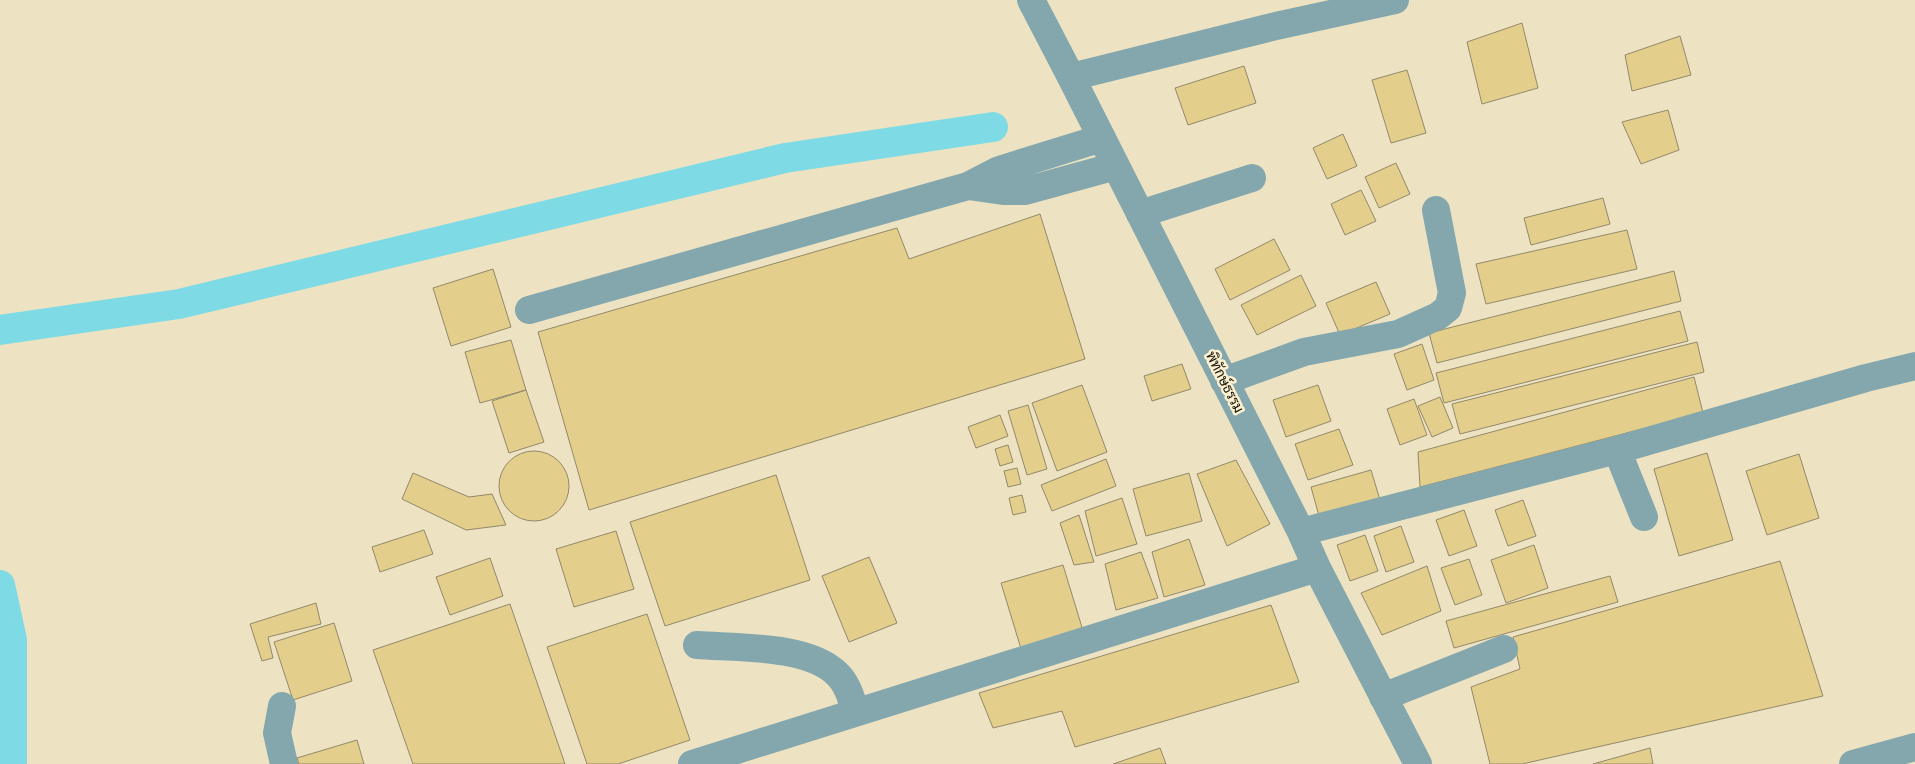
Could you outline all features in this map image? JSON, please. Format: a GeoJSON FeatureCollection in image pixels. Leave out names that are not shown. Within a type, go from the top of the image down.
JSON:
{"type":"FeatureCollection","features":[{"type":"Feature","properties":{"kind":"street","name":"พิทักษ์ธรรม"},"geometry":{"type":"LineString","coordinates":[[1031,0],[1072,77],[1317,568],[1418,764]]}},
{"type":"Feature","properties":{"kind":"street"},"geometry":{"type":"LineString","coordinates":[[1072,77],[1379,2]]}},
{"type":"Feature","properties":{"kind":"street"},"geometry":{"type":"LineString","coordinates":[[529,310],[968,186],[999,170],[1102,138]]}},
{"type":"Feature","properties":{"kind":"street"},"geometry":{"type":"LineString","coordinates":[[968,186],[1003,191],[1025,191],[1116,166]]}},
{"type":"Feature","properties":{"kind":"street"},"geometry":{"type":"LineString","coordinates":[[1140,214],[1252,178]]}},
{"type":"Feature","properties":{"kind":"street"},"geometry":{"type":"LineString","coordinates":[[1224,381],[1304,352],[1398,334],[1438,316],[1448,308],[1452,293],[1436,210]]}},
{"type":"Feature","properties":{"kind":"street"},"geometry":{"type":"LineString","coordinates":[[1300,532],[1617,450],[1866,378],[1915,366]]}},
{"type":"Feature","properties":{"kind":"street"},"geometry":{"type":"LineString","coordinates":[[1617,450],[1644,517]]}},
{"type":"Feature","properties":{"kind":"street"},"geometry":{"type":"LineString","coordinates":[[692,764],[1317,568]]}},
{"type":"Feature","properties":{"kind":"street"},"geometry":{"type":"LineString","coordinates":[[697,645],[791,652],[821,661],[839,675],[851,695],[855,712]]}},
{"type":"Feature","properties":{"kind":"street"},"geometry":{"type":"LineString","coordinates":[[1383,697],[1504,649]]}},
{"type":"Feature","properties":{"kind":"street"},"geometry":{"type":"LineString","coordinates":[[282,706],[277,733],[284,764]]}},
{"type":"Feature","properties":{"kind":"street"},"geometry":{"type":"LineString","coordinates":[[1853,764],[1915,747]]}},
{"type":"Feature","properties":{"kind":"building"},"geometry":{"type":"Polygon","coordinates":[[[1522,23],[1538,88],[1482,104],[1467,42],[1522,23]]]}},
{"type":"Feature","properties":{"kind":"building"},"geometry":{"type":"Polygon","coordinates":[[[1680,36],[1691,75],[1632,91],[1625,55],[1680,36]]]}},
{"type":"Feature","properties":{"kind":"building"},"geometry":{"type":"Polygon","coordinates":[[[1244,66],[1256,103],[1188,125],[1175,88],[1244,66]]]}},
{"type":"Feature","properties":{"kind":"building"},"geometry":{"type":"Polygon","coordinates":[[[1407,70],[1426,133],[1391,143],[1372,80],[1407,70]]]}},
{"type":"Feature","properties":{"kind":"building"},"geometry":{"type":"Polygon","coordinates":[[[1668,110],[1679,150],[1641,164],[1622,122],[1668,110]]]}},
{"type":"Feature","properties":{"kind":"building"},"geometry":{"type":"Polygon","coordinates":[[[1343,134],[1357,166],[1327,179],[1313,148],[1343,134]]]}},
{"type":"Feature","properties":{"kind":"building"},"geometry":{"type":"Polygon","coordinates":[[[1396,163],[1410,194],[1379,208],[1365,177],[1396,163]]]}},
{"type":"Feature","properties":{"kind":"building"},"geometry":{"type":"Polygon","coordinates":[[[1361,190],[1376,221],[1345,235],[1331,204],[1361,190]]]}},
{"type":"Feature","properties":{"kind":"building"},"geometry":{"type":"Polygon","coordinates":[[[1603,198],[1610,224],[1531,245],[1524,218],[1603,198]]]}},
{"type":"Feature","properties":{"kind":"building"},"geometry":{"type":"Polygon","coordinates":[[[1040,214],[1085,359],[589,510],[538,332],[897,228],[909,259],[1040,214]]]}},
{"type":"Feature","properties":{"kind":"building"},"geometry":{"type":"Polygon","coordinates":[[[1627,230],[1637,269],[1486,304],[1476,264],[1627,230]]]}},
{"type":"Feature","properties":{"kind":"building"},"geometry":{"type":"Polygon","coordinates":[[[1274,239],[1290,270],[1230,300],[1215,269],[1274,239]]]}},
{"type":"Feature","properties":{"kind":"building"},"geometry":{"type":"Polygon","coordinates":[[[493,269],[511,327],[451,346],[433,288],[493,269]]]}},
{"type":"Feature","properties":{"kind":"building"},"geometry":{"type":"Polygon","coordinates":[[[1674,271],[1681,301],[1437,363],[1429,333],[1674,271]]]}},
{"type":"Feature","properties":{"kind":"building"},"geometry":{"type":"Polygon","coordinates":[[[1301,275],[1316,306],[1257,335],[1241,305],[1301,275]]]}},
{"type":"Feature","properties":{"kind":"building"},"geometry":{"type":"Polygon","coordinates":[[[1376,282],[1390,314],[1340,335],[1326,303],[1376,282]]]}},
{"type":"Feature","properties":{"kind":"building"},"geometry":{"type":"Polygon","coordinates":[[[1680,311],[1688,341],[1444,403],[1436,373],[1680,311]]]}},
{"type":"Feature","properties":{"kind":"building"},"geometry":{"type":"Polygon","coordinates":[[[511,340],[526,390],[480,403],[465,352],[511,340]]]}},
{"type":"Feature","properties":{"kind":"building"},"geometry":{"type":"Polygon","coordinates":[[[1697,342],[1704,372],[1460,434],[1452,404],[1697,342]]]}},
{"type":"Feature","properties":{"kind":"building"},"geometry":{"type":"Polygon","coordinates":[[[1422,344],[1434,380],[1407,390],[1394,354],[1422,344]]]}},
{"type":"Feature","properties":{"kind":"building"},"geometry":{"type":"Polygon","coordinates":[[[1182,364],[1191,389],[1152,401],[1144,376],[1182,364]]]}},
{"type":"Feature","properties":{"kind":"building"},"geometry":{"type":"Polygon","coordinates":[[[1694,377],[1703,413],[1420,487],[1418,452],[1694,377]]]}},
{"type":"Feature","properties":{"kind":"building"},"geometry":{"type":"Polygon","coordinates":[[[1082,385],[1107,452],[1057,471],[1032,403],[1082,385]]]}},
{"type":"Feature","properties":{"kind":"building"},"geometry":{"type":"Polygon","coordinates":[[[1318,385],[1331,421],[1286,437],[1273,400],[1318,385]]]}},
{"type":"Feature","properties":{"kind":"building"},"geometry":{"type":"Polygon","coordinates":[[[526,390],[544,442],[509,453],[492,401],[526,390]]]}},
{"type":"Feature","properties":{"kind":"building"},"geometry":{"type":"Polygon","coordinates":[[[1440,397],[1453,428],[1432,437],[1418,406],[1440,397]]]}},
{"type":"Feature","properties":{"kind":"building"},"geometry":{"type":"Polygon","coordinates":[[[1414,399],[1427,435],[1400,445],[1387,409],[1414,399]]]}},
{"type":"Feature","properties":{"kind":"building"},"geometry":{"type":"Polygon","coordinates":[[[1028,405],[1047,469],[1027,475],[1008,411],[1028,405]]]}},
{"type":"Feature","properties":{"kind":"building"},"geometry":{"type":"Polygon","coordinates":[[[1000,415],[1008,436],[976,448],[968,427],[1000,415]]]}},
{"type":"Feature","properties":{"kind":"building"},"geometry":{"type":"Polygon","coordinates":[[[1339,429],[1353,465],[1308,480],[1295,444],[1339,429]]]}},
{"type":"Feature","properties":{"kind":"building"},"geometry":{"type":"Polygon","coordinates":[[[1008,445],[1013,462],[1000,466],[995,449],[1008,445]]]}},
{"type":"Feature","properties":{"kind":"building"},"geometry":{"type":"Polygon","coordinates":[[[534,451],[547,454],[559,461],[566,473],[569,486],[566,499],[559,511],[547,518],[534,521],[521,518],[509,511],[502,499],[499,486],[502,473],[509,461],[521,454],[534,451]]]}},
{"type":"Feature","properties":{"kind":"building"},"geometry":{"type":"Polygon","coordinates":[[[1707,453],[1733,540],[1679,556],[1654,469],[1707,453]]]}},
{"type":"Feature","properties":{"kind":"building"},"geometry":{"type":"Polygon","coordinates":[[[1799,454],[1819,518],[1767,535],[1746,471],[1799,454]]]}},
{"type":"Feature","properties":{"kind":"building"},"geometry":{"type":"Polygon","coordinates":[[[1106,459],[1116,486],[1052,511],[1041,485],[1106,459]]]}},
{"type":"Feature","properties":{"kind":"building"},"geometry":{"type":"Polygon","coordinates":[[[1236,460],[1270,524],[1227,546],[1197,474],[1236,460]]]}},
{"type":"Feature","properties":{"kind":"building"},"geometry":{"type":"Polygon","coordinates":[[[1017,468],[1021,484],[1008,487],[1004,471],[1017,468]]]}},
{"type":"Feature","properties":{"kind":"building"},"geometry":{"type":"Polygon","coordinates":[[[1371,470],[1380,500],[1319,516],[1311,487],[1371,470]]]}},
{"type":"Feature","properties":{"kind":"building"},"geometry":{"type":"Polygon","coordinates":[[[413,473],[469,497],[492,494],[506,525],[466,530],[402,499],[413,473]]]}},
{"type":"Feature","properties":{"kind":"building"},"geometry":{"type":"Polygon","coordinates":[[[1189,473],[1202,521],[1146,536],[1133,489],[1189,473]]]}},
{"type":"Feature","properties":{"kind":"building"},"geometry":{"type":"Polygon","coordinates":[[[776,475],[810,580],[665,626],[630,522],[776,475]]]}},
{"type":"Feature","properties":{"kind":"building"},"geometry":{"type":"Polygon","coordinates":[[[1022,495],[1026,512],[1013,515],[1009,498],[1022,495]]]}},
{"type":"Feature","properties":{"kind":"building"},"geometry":{"type":"Polygon","coordinates":[[[1122,498],[1137,544],[1096,556],[1085,511],[1122,498]]]}},
{"type":"Feature","properties":{"kind":"building"},"geometry":{"type":"Polygon","coordinates":[[[1523,500],[1536,536],[1508,546],[1495,510],[1523,500]]]}},
{"type":"Feature","properties":{"kind":"building"},"geometry":{"type":"Polygon","coordinates":[[[1464,510],[1477,546],[1449,556],[1436,520],[1464,510]]]}},
{"type":"Feature","properties":{"kind":"building"},"geometry":{"type":"Polygon","coordinates":[[[1079,515],[1094,562],[1074,565],[1060,523],[1079,515]]]}},
{"type":"Feature","properties":{"kind":"building"},"geometry":{"type":"Polygon","coordinates":[[[1401,526],[1414,562],[1386,572],[1374,536],[1401,526]]]}},
{"type":"Feature","properties":{"kind":"building"},"geometry":{"type":"Polygon","coordinates":[[[424,530],[433,554],[380,572],[372,547],[424,530]]]}},
{"type":"Feature","properties":{"kind":"building"},"geometry":{"type":"Polygon","coordinates":[[[616,531],[634,589],[574,607],[556,549],[616,531]]]}},
{"type":"Feature","properties":{"kind":"building"},"geometry":{"type":"Polygon","coordinates":[[[1365,535],[1378,571],[1350,581],[1337,545],[1365,535]]]}},
{"type":"Feature","properties":{"kind":"building"},"geometry":{"type":"Polygon","coordinates":[[[1189,539],[1205,585],[1164,597],[1152,552],[1189,539]]]}},
{"type":"Feature","properties":{"kind":"building"},"geometry":{"type":"Polygon","coordinates":[[[1534,545],[1548,588],[1506,603],[1491,560],[1534,545]]]}},
{"type":"Feature","properties":{"kind":"building"},"geometry":{"type":"Polygon","coordinates":[[[1141,552],[1158,598],[1116,610],[1105,564],[1141,552]]]}},
{"type":"Feature","properties":{"kind":"building"},"geometry":{"type":"Polygon","coordinates":[[[869,557],[897,623],[849,642],[822,576],[869,557]]]}},
{"type":"Feature","properties":{"kind":"building"},"geometry":{"type":"Polygon","coordinates":[[[490,558],[503,596],[450,615],[436,577],[490,558]]]}},
{"type":"Feature","properties":{"kind":"building"},"geometry":{"type":"Polygon","coordinates":[[[1469,559],[1482,595],[1455,605],[1441,568],[1469,559]]]}},
{"type":"Feature","properties":{"kind":"building"},"geometry":{"type":"Polygon","coordinates":[[[1780,561],[1823,696],[1522,764],[1490,764],[1471,687],[1520,669],[1513,637],[1780,561]]]}},
{"type":"Feature","properties":{"kind":"building"},"geometry":{"type":"Polygon","coordinates":[[[1063,565],[1084,634],[1022,652],[1001,583],[1063,565]]]}},
{"type":"Feature","properties":{"kind":"building"},"geometry":{"type":"Polygon","coordinates":[[[1427,566],[1441,611],[1382,635],[1361,593],[1427,566]]]}},
{"type":"Feature","properties":{"kind":"building"},"geometry":{"type":"Polygon","coordinates":[[[1610,576],[1618,602],[1454,648],[1446,621],[1610,576]]]}},
{"type":"Feature","properties":{"kind":"building"},"geometry":{"type":"Polygon","coordinates":[[[316,603],[321,624],[268,637],[273,658],[262,661],[250,624],[316,603]]]}},
{"type":"Feature","properties":{"kind":"building"},"geometry":{"type":"Polygon","coordinates":[[[510,604],[565,764],[413,764],[373,650],[510,604]]]}},
{"type":"Feature","properties":{"kind":"building"},"geometry":{"type":"Polygon","coordinates":[[[1271,605],[1299,682],[1075,747],[1062,711],[993,728],[979,693],[1271,605]]]}},
{"type":"Feature","properties":{"kind":"building"},"geometry":{"type":"Polygon","coordinates":[[[647,614],[690,740],[618,764],[587,764],[547,647],[647,614]]]}},
{"type":"Feature","properties":{"kind":"building"},"geometry":{"type":"Polygon","coordinates":[[[334,623],[352,681],[293,700],[274,642],[334,623]]]}},
{"type":"Feature","properties":{"kind":"building"},"geometry":{"type":"Polygon","coordinates":[[[357,740],[364,764],[299,764],[297,758],[357,740]]]}},
{"type":"Feature","properties":{"kind":"building"},"geometry":{"type":"Polygon","coordinates":[[[1160,748],[1166,764],[1113,764],[1160,748]]]}},
{"type":"Feature","properties":{"kind":"building"},"geometry":{"type":"Polygon","coordinates":[[[1650,748],[1653,764],[1593,764],[1650,748]]]}},
{"type":"Feature","properties":{"kind":"waterway"},"geometry":{"type":"LineString","coordinates":[[0,330],[179,304],[785,158],[993,127]]}},
{"type":"Feature","properties":{"kind":"waterway"},"geometry":{"type":"LineString","coordinates":[[0,585],[12,640],[12,764]]}}]}
